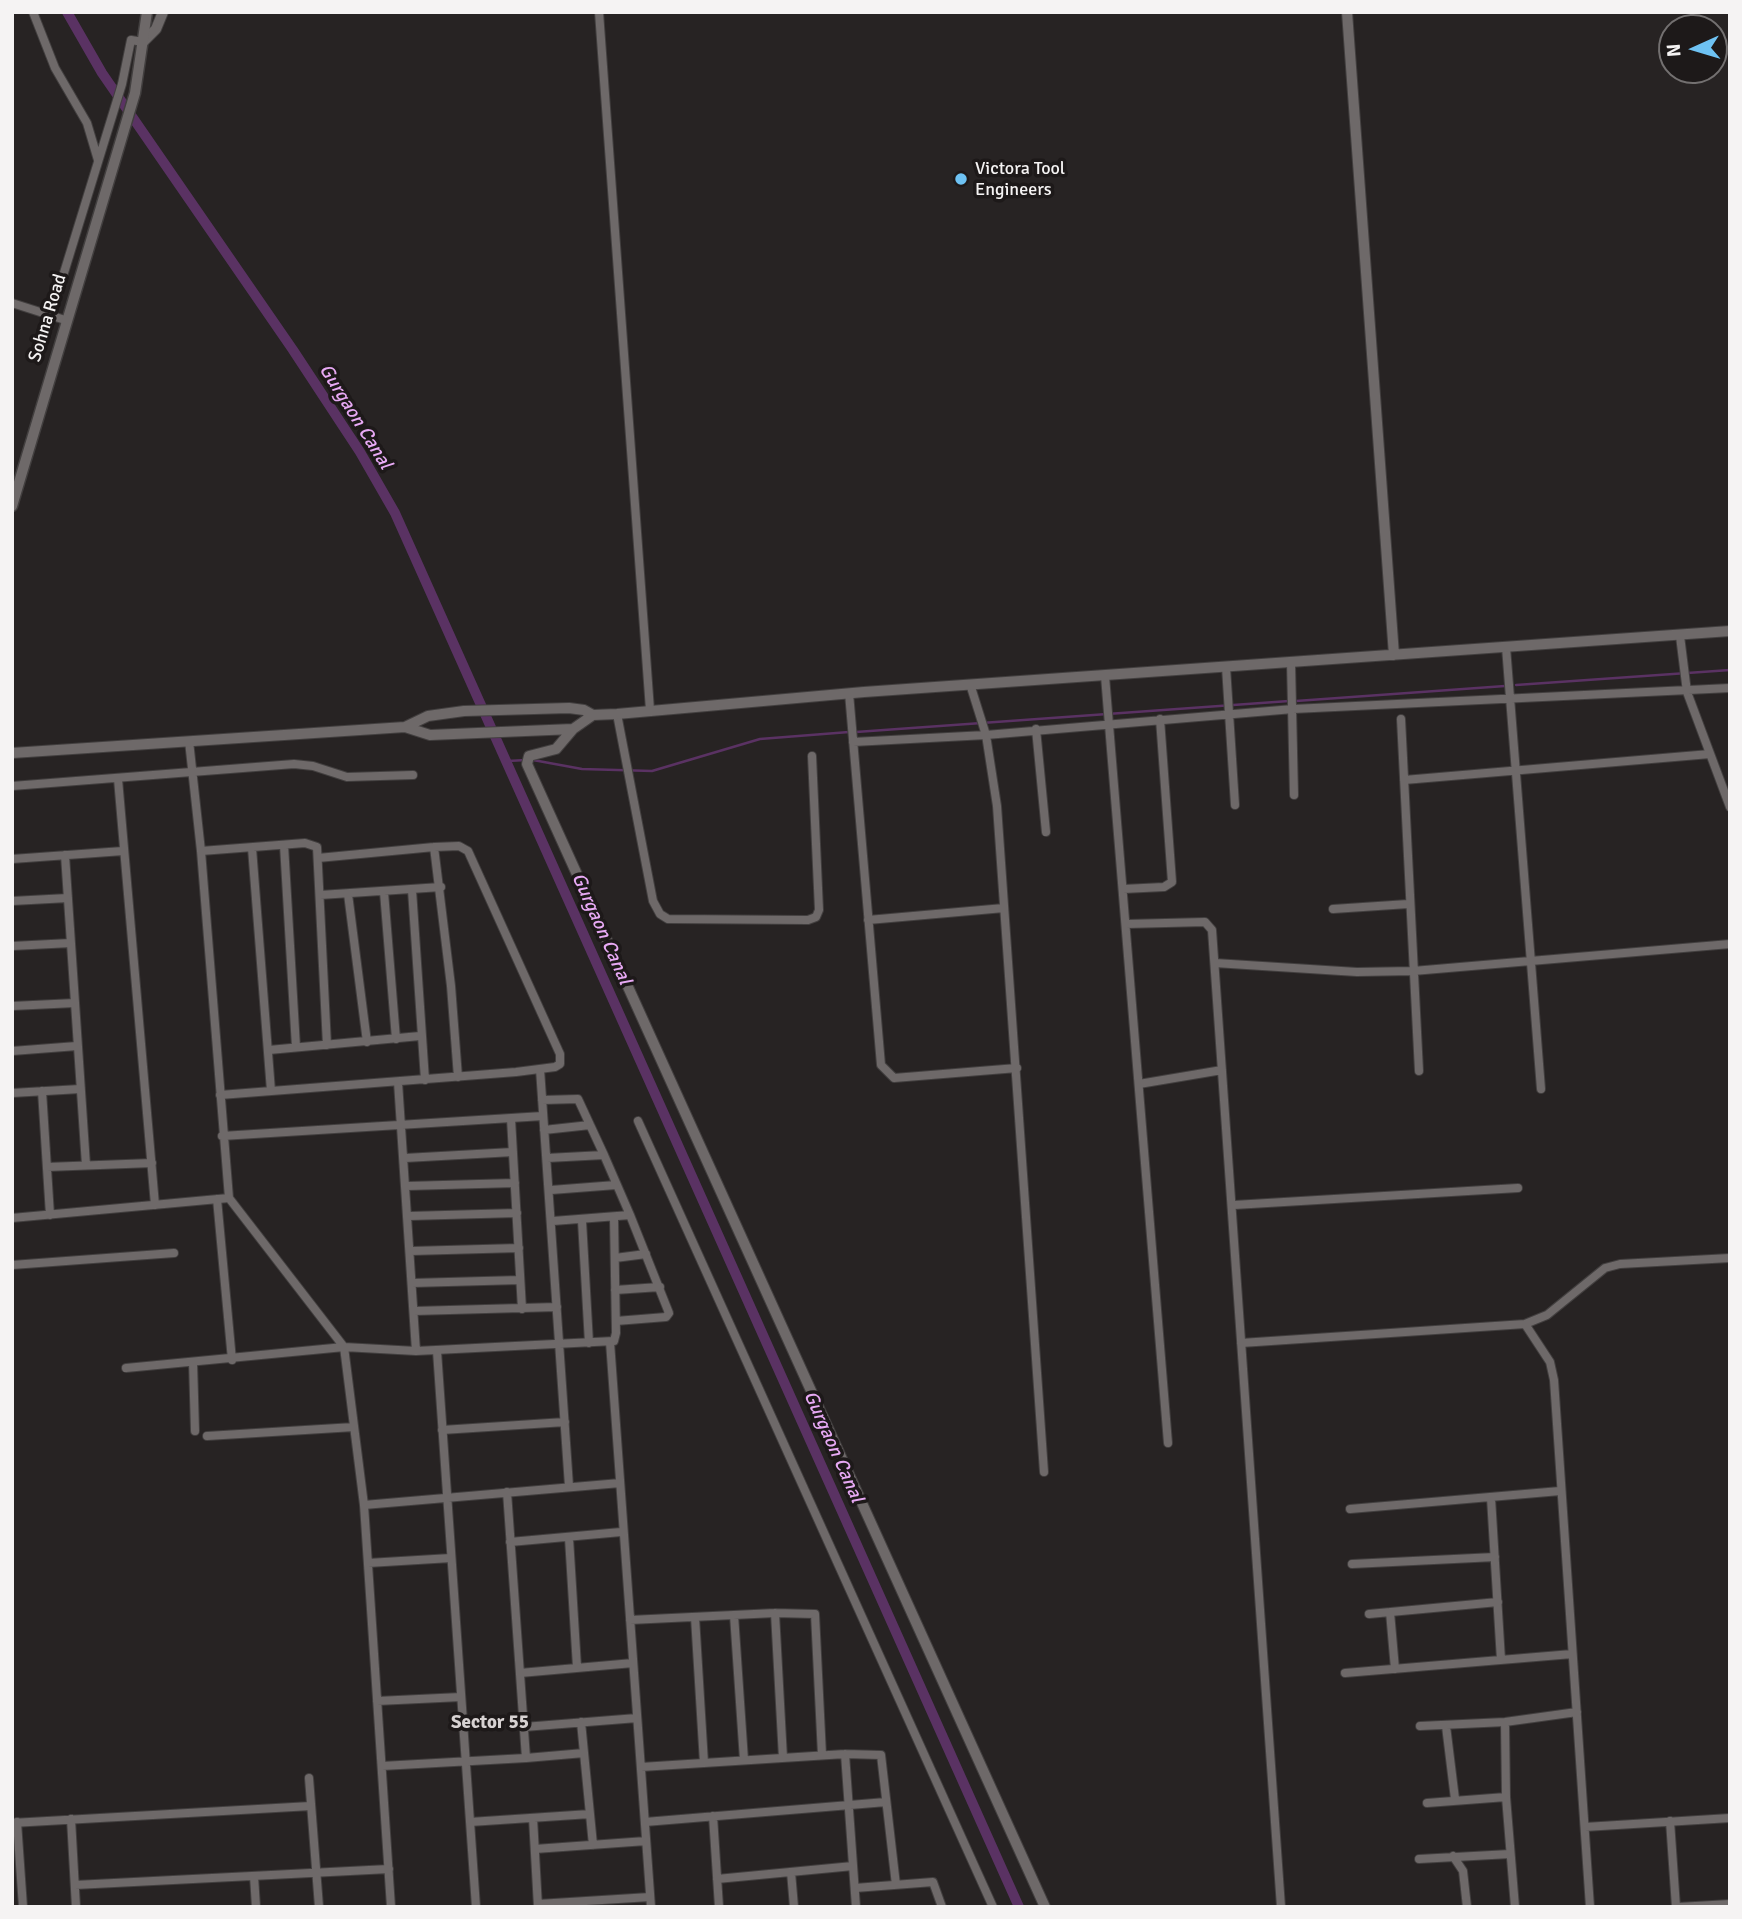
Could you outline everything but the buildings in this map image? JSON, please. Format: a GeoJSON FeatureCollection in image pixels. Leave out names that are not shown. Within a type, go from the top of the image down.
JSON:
{"type":"FeatureCollection","features":[{"type":"Feature","properties":{"kind":"main road","name":"Sohna Road"},"geometry":{"type":"LineString","coordinates":[[12,506],[65,320],[122,141],[135,93],[147,12]]}},
{"type":"Feature","properties":{"kind":"street"},"geometry":{"type":"LineString","coordinates":[[33,12],[55,68],[87,123],[98,163]]}},
{"type":"Feature","properties":{"kind":"street"},"geometry":{"type":"LineString","coordinates":[[51,315],[122,84],[131,40],[143,43],[156,29],[163,12]]}},
{"type":"Feature","properties":{"kind":"street"},"geometry":{"type":"LineString","coordinates":[[599,12],[650,710]]}},
{"type":"Feature","properties":{"kind":"street"},"geometry":{"type":"LineString","coordinates":[[1347,12],[1394,655]]}},
{"type":"Feature","properties":{"kind":"street"},"geometry":{"type":"LineString","coordinates":[[12,303],[65,320]]}},
{"type":"Feature","properties":{"kind":"street"},"geometry":{"type":"LineString","coordinates":[[405,727],[428,716],[464,711],[578,708],[593,715],[617,714],[849,693],[1730,631]]}},
{"type":"Feature","properties":{"kind":"street"},"geometry":{"type":"LineString","coordinates":[[1680,636],[1687,692],[1730,807]]}},
{"type":"Feature","properties":{"kind":"street"},"geometry":{"type":"LineString","coordinates":[[1506,647],[1541,1089]]}},
{"type":"Feature","properties":{"kind":"street"},"geometry":{"type":"LineString","coordinates":[[1291,663],[1294,795]]}},
{"type":"Feature","properties":{"kind":"street"},"geometry":{"type":"LineString","coordinates":[[1226,667],[1235,805]]}},
{"type":"Feature","properties":{"kind":"street"},"geometry":{"type":"LineString","coordinates":[[1105,676],[1168,1443]]}},
{"type":"Feature","properties":{"kind":"street"},"geometry":{"type":"LineString","coordinates":[[970,684],[982,717],[995,793],[1017,1068],[1044,1472]]}},
{"type":"Feature","properties":{"kind":"street"},"geometry":{"type":"LineString","coordinates":[[853,739],[1036,729],[1109,717],[1160,719],[1229,708],[1293,704],[1509,700],[1730,688]]}},
{"type":"Feature","properties":{"kind":"street"},"geometry":{"type":"LineString","coordinates":[[849,693],[881,1065],[884,1071],[894,1078],[1017,1068]]}},
{"type":"Feature","properties":{"kind":"street"},"geometry":{"type":"LineString","coordinates":[[617,714],[653,901],[660,914],[678,920],[808,920],[816,917],[819,910],[812,756]]}},
{"type":"Feature","properties":{"kind":"street"},"geometry":{"type":"LineString","coordinates":[[593,715],[573,729],[556,749],[527,760],[1045,1907]]}},
{"type":"Feature","properties":{"kind":"street"},"geometry":{"type":"LineString","coordinates":[[1123,889],[1164,887],[1171,884],[1173,877],[1160,719]]}},
{"type":"Feature","properties":{"kind":"street"},"geometry":{"type":"LineString","coordinates":[[1401,719],[1408,904],[1419,1071]]}},
{"type":"Feature","properties":{"kind":"street"},"geometry":{"type":"LineString","coordinates":[[12,753],[405,727],[430,735],[573,729]]}},
{"type":"Feature","properties":{"kind":"street"},"geometry":{"type":"LineString","coordinates":[[1036,729],[1046,832]]}},
{"type":"Feature","properties":{"kind":"street"},"geometry":{"type":"LineString","coordinates":[[189,741],[201,851],[229,1198],[344,1347],[364,1505],[391,1907]]}},
{"type":"Feature","properties":{"kind":"street"},"geometry":{"type":"LineString","coordinates":[[1404,780],[1710,754]]}},
{"type":"Feature","properties":{"kind":"street"},"geometry":{"type":"LineString","coordinates":[[12,786],[294,764],[313,766],[347,777],[413,775]]}},
{"type":"Feature","properties":{"kind":"street"},"geometry":{"type":"LineString","coordinates":[[118,779],[155,1205]]}},
{"type":"Feature","properties":{"kind":"street"},"geometry":{"type":"LineString","coordinates":[[201,851],[310,843],[317,847],[327,1045]]}},
{"type":"Feature","properties":{"kind":"street"},"geometry":{"type":"LineString","coordinates":[[284,845],[296,1047]]}},
{"type":"Feature","properties":{"kind":"street"},"geometry":{"type":"LineString","coordinates":[[220,1095],[425,1080],[559,1066],[559,1054],[472,855],[463,847],[434,847],[318,858]]}},
{"type":"Feature","properties":{"kind":"street"},"geometry":{"type":"LineString","coordinates":[[434,847],[441,887],[458,1077]]}},
{"type":"Feature","properties":{"kind":"street"},"geometry":{"type":"LineString","coordinates":[[252,848],[271,1091]]}},
{"type":"Feature","properties":{"kind":"street"},"geometry":{"type":"LineString","coordinates":[[12,859],[123,850]]}},
{"type":"Feature","properties":{"kind":"street"},"geometry":{"type":"LineString","coordinates":[[65,855],[86,1165]]}},
{"type":"Feature","properties":{"kind":"street"},"geometry":{"type":"LineString","coordinates":[[320,895],[441,887]]}},
{"type":"Feature","properties":{"kind":"street"},"geometry":{"type":"LineString","coordinates":[[412,890],[425,1080]]}},
{"type":"Feature","properties":{"kind":"street"},"geometry":{"type":"LineString","coordinates":[[384,892],[396,1039]]}},
{"type":"Feature","properties":{"kind":"street"},"geometry":{"type":"LineString","coordinates":[[348,894],[367,1042]]}},
{"type":"Feature","properties":{"kind":"street"},"geometry":{"type":"LineString","coordinates":[[12,901],[68,898]]}},
{"type":"Feature","properties":{"kind":"street"},"geometry":{"type":"LineString","coordinates":[[1333,909],[1408,904]]}},
{"type":"Feature","properties":{"kind":"street"},"geometry":{"type":"LineString","coordinates":[[868,920],[1004,908]]}},
{"type":"Feature","properties":{"kind":"street"},"geometry":{"type":"LineString","coordinates":[[1126,924],[1209,924],[1215,963],[1234,1205],[1241,1343],[1281,1907]]}},
{"type":"Feature","properties":{"kind":"street"},"geometry":{"type":"LineString","coordinates":[[12,946],[71,943]]}},
{"type":"Feature","properties":{"kind":"street"},"geometry":{"type":"LineString","coordinates":[[1215,963],[1357,972],[1413,971],[1730,944]]}},
{"type":"Feature","properties":{"kind":"street"},"geometry":{"type":"LineString","coordinates":[[12,1006],[75,1003]]}},
{"type":"Feature","properties":{"kind":"street"},"geometry":{"type":"LineString","coordinates":[[269,1050],[420,1036]]}},
{"type":"Feature","properties":{"kind":"street"},"geometry":{"type":"LineString","coordinates":[[12,1051],[77,1046]]}},
{"type":"Feature","properties":{"kind":"street"},"geometry":{"type":"LineString","coordinates":[[540,1069],[542,1116],[551,1190],[569,1486]]}},
{"type":"Feature","properties":{"kind":"street"},"geometry":{"type":"LineString","coordinates":[[1139,1084],[1222,1070]]}},
{"type":"Feature","properties":{"kind":"street"},"geometry":{"type":"LineString","coordinates":[[398,1082],[416,1351]]}},
{"type":"Feature","properties":{"kind":"street"},"geometry":{"type":"LineString","coordinates":[[12,1093],[80,1089]]}},
{"type":"Feature","properties":{"kind":"street"},"geometry":{"type":"LineString","coordinates":[[43,1091],[50,1214]]}},
{"type":"Feature","properties":{"kind":"street"},"geometry":{"type":"LineString","coordinates":[[542,1100],[575,1098],[604,1155],[669,1309],[666,1317],[616,1321]]}},
{"type":"Feature","properties":{"kind":"street"},"geometry":{"type":"LineString","coordinates":[[222,1136],[542,1116]]}},
{"type":"Feature","properties":{"kind":"street"},"geometry":{"type":"LineString","coordinates":[[511,1119],[522,1309]]}},
{"type":"Feature","properties":{"kind":"street"},"geometry":{"type":"LineString","coordinates":[[638,1121],[993,1907]]}},
{"type":"Feature","properties":{"kind":"street"},"geometry":{"type":"LineString","coordinates":[[544,1130],[590,1125]]}},
{"type":"Feature","properties":{"kind":"street"},"geometry":{"type":"LineString","coordinates":[[405,1158],[513,1152]]}},
{"type":"Feature","properties":{"kind":"street"},"geometry":{"type":"LineString","coordinates":[[547,1158],[604,1155]]}},
{"type":"Feature","properties":{"kind":"street"},"geometry":{"type":"LineString","coordinates":[[47,1167],[152,1163]]}},
{"type":"Feature","properties":{"kind":"street"},"geometry":{"type":"LineString","coordinates":[[407,1186],[515,1183]]}},
{"type":"Feature","properties":{"kind":"street"},"geometry":{"type":"LineString","coordinates":[[551,1190],[616,1185]]}},
{"type":"Feature","properties":{"kind":"street"},"geometry":{"type":"LineString","coordinates":[[1234,1205],[1518,1188]]}},
{"type":"Feature","properties":{"kind":"street"},"geometry":{"type":"LineString","coordinates":[[12,1218],[229,1198]]}},
{"type":"Feature","properties":{"kind":"street"},"geometry":{"type":"LineString","coordinates":[[217,1199],[232,1360]]}},
{"type":"Feature","properties":{"kind":"street"},"geometry":{"type":"LineString","coordinates":[[409,1216],[517,1213]]}},
{"type":"Feature","properties":{"kind":"street"},"geometry":{"type":"LineString","coordinates":[[553,1221],[630,1215]]}},
{"type":"Feature","properties":{"kind":"street"},"geometry":{"type":"LineString","coordinates":[[126,1368],[232,1360],[344,1347],[437,1351],[610,1342],[616,1339],[614,1218]]}},
{"type":"Feature","properties":{"kind":"street"},"geometry":{"type":"LineString","coordinates":[[582,1220],[589,1343]]}},
{"type":"Feature","properties":{"kind":"street"},"geometry":{"type":"LineString","coordinates":[[411,1251],[519,1248]]}},
{"type":"Feature","properties":{"kind":"street"},"geometry":{"type":"LineString","coordinates":[[12,1265],[174,1253]]}},
{"type":"Feature","properties":{"kind":"street"},"geometry":{"type":"LineString","coordinates":[[615,1258],[646,1254]]}},
{"type":"Feature","properties":{"kind":"street"},"geometry":{"type":"LineString","coordinates":[[1241,1343],[1525,1324],[1547,1315],[1605,1268],[1620,1264],[1730,1258]]}},
{"type":"Feature","properties":{"kind":"street"},"geometry":{"type":"LineString","coordinates":[[412,1283],[520,1280]]}},
{"type":"Feature","properties":{"kind":"street"},"geometry":{"type":"LineString","coordinates":[[615,1290],[660,1287]]}},
{"type":"Feature","properties":{"kind":"street"},"geometry":{"type":"LineString","coordinates":[[414,1311],[557,1307]]}},
{"type":"Feature","properties":{"kind":"street"},"geometry":{"type":"LineString","coordinates":[[1525,1324],[1550,1362],[1554,1380],[1590,1907]]}},
{"type":"Feature","properties":{"kind":"street"},"geometry":{"type":"LineString","coordinates":[[533,1818],[538,1906],[650,1902],[621,1532],[610,1342]]}},
{"type":"Feature","properties":{"kind":"street"},"geometry":{"type":"LineString","coordinates":[[437,1351],[476,1907]]}},
{"type":"Feature","properties":{"kind":"street"},"geometry":{"type":"LineString","coordinates":[[192,1362],[195,1432]]}},
{"type":"Feature","properties":{"kind":"street"},"geometry":{"type":"LineString","coordinates":[[442,1430],[565,1422]]}},
{"type":"Feature","properties":{"kind":"street"},"geometry":{"type":"LineString","coordinates":[[207,1436],[354,1427]]}},
{"type":"Feature","properties":{"kind":"street"},"geometry":{"type":"LineString","coordinates":[[364,1505],[620,1483]]}},
{"type":"Feature","properties":{"kind":"street"},"geometry":{"type":"LineString","coordinates":[[1350,1509],[1560,1491]]}},
{"type":"Feature","properties":{"kind":"street"},"geometry":{"type":"LineString","coordinates":[[507,1492],[526,1758]]}},
{"type":"Feature","properties":{"kind":"street"},"geometry":{"type":"LineString","coordinates":[[1491,1498],[1501,1660]]}},
{"type":"Feature","properties":{"kind":"street"},"geometry":{"type":"LineString","coordinates":[[510,1542],[621,1532]]}},
{"type":"Feature","properties":{"kind":"street"},"geometry":{"type":"LineString","coordinates":[[569,1538],[577,1667]]}},
{"type":"Feature","properties":{"kind":"street"},"geometry":{"type":"LineString","coordinates":[[1352,1564],[1495,1557]]}},
{"type":"Feature","properties":{"kind":"street"},"geometry":{"type":"LineString","coordinates":[[368,1563],[451,1558]]}},
{"type":"Feature","properties":{"kind":"street"},"geometry":{"type":"LineString","coordinates":[[1369,1614],[1498,1602]]}},
{"type":"Feature","properties":{"kind":"street"},"geometry":{"type":"LineString","coordinates":[[1390,1612],[1395,1669]]}},
{"type":"Feature","properties":{"kind":"street"},"geometry":{"type":"LineString","coordinates":[[630,1620],[775,1613],[815,1614],[822,1755]]}},
{"type":"Feature","properties":{"kind":"street"},"geometry":{"type":"LineString","coordinates":[[775,1613],[783,1758]]}},
{"type":"Feature","properties":{"kind":"street"},"geometry":{"type":"LineString","coordinates":[[734,1615],[744,1760]]}},
{"type":"Feature","properties":{"kind":"street"},"geometry":{"type":"LineString","coordinates":[[695,1617],[704,1763]]}},
{"type":"Feature","properties":{"kind":"street"},"geometry":{"type":"LineString","coordinates":[[1345,1673],[1572,1654]]}},
{"type":"Feature","properties":{"kind":"street"},"geometry":{"type":"LineString","coordinates":[[520,1673],[633,1663]]}},
{"type":"Feature","properties":{"kind":"street"},"geometry":{"type":"LineString","coordinates":[[377,1701],[461,1697]]}},
{"type":"Feature","properties":{"kind":"street"},"geometry":{"type":"LineString","coordinates":[[1420,1726],[1505,1722],[1577,1712]]}},
{"type":"Feature","properties":{"kind":"street"},"geometry":{"type":"LineString","coordinates":[[524,1727],[637,1718]]}},
{"type":"Feature","properties":{"kind":"street"},"geometry":{"type":"LineString","coordinates":[[581,1721],[593,1845]]}},
{"type":"Feature","properties":{"kind":"street"},"geometry":{"type":"LineString","coordinates":[[1505,1722],[1506,1797],[1515,1907]]}},
{"type":"Feature","properties":{"kind":"street"},"geometry":{"type":"LineString","coordinates":[[1446,1726],[1455,1799]]}},
{"type":"Feature","properties":{"kind":"street"},"geometry":{"type":"LineString","coordinates":[[382,1766],[466,1763],[584,1753]]}},
{"type":"Feature","properties":{"kind":"street"},"geometry":{"type":"LineString","coordinates":[[845,1754],[856,1907]]}},
{"type":"Feature","properties":{"kind":"street"},"geometry":{"type":"LineString","coordinates":[[640,1767],[822,1755],[881,1755],[896,1885]]}},
{"type":"Feature","properties":{"kind":"street"},"geometry":{"type":"LineString","coordinates":[[309,1778],[319,1907]]}},
{"type":"Feature","properties":{"kind":"street"},"geometry":{"type":"LineString","coordinates":[[1427,1803],[1506,1797]]}},
{"type":"Feature","properties":{"kind":"street"},"geometry":{"type":"LineString","coordinates":[[645,1822],[886,1802]]}},
{"type":"Feature","properties":{"kind":"street"},"geometry":{"type":"LineString","coordinates":[[23,1907],[15,1822],[311,1806]]}},
{"type":"Feature","properties":{"kind":"street"},"geometry":{"type":"LineString","coordinates":[[470,1822],[590,1814]]}},
{"type":"Feature","properties":{"kind":"street"},"geometry":{"type":"LineString","coordinates":[[713,1816],[719,1907]]}},
{"type":"Feature","properties":{"kind":"street"},"geometry":{"type":"LineString","coordinates":[[1585,1827],[1730,1818]]}},
{"type":"Feature","properties":{"kind":"street"},"geometry":{"type":"LineString","coordinates":[[71,1819],[76,1907]]}},
{"type":"Feature","properties":{"kind":"street"},"geometry":{"type":"LineString","coordinates":[[1670,1821],[1677,1907],[1730,1903]]}},
{"type":"Feature","properties":{"kind":"street"},"geometry":{"type":"LineString","coordinates":[[535,1849],[646,1841]]}},
{"type":"Feature","properties":{"kind":"street"},"geometry":{"type":"LineString","coordinates":[[1419,1859],[1510,1854]]}},
{"type":"Feature","properties":{"kind":"street"},"geometry":{"type":"LineString","coordinates":[[1453,1856],[1463,1871],[1467,1907]]}},
{"type":"Feature","properties":{"kind":"street"},"geometry":{"type":"LineString","coordinates":[[717,1879],[853,1866]]}},
{"type":"Feature","properties":{"kind":"street"},"geometry":{"type":"LineString","coordinates":[[75,1885],[389,1869]]}},
{"type":"Feature","properties":{"kind":"street"},"geometry":{"type":"LineString","coordinates":[[791,1872],[794,1907]]}},
{"type":"Feature","properties":{"kind":"street"},"geometry":{"type":"LineString","coordinates":[[254,1875],[256,1907]]}},
{"type":"Feature","properties":{"kind":"street"},"geometry":{"type":"LineString","coordinates":[[855,1888],[933,1882],[942,1907]]}},
{"type":"Feature","properties":{"kind":"waterway","name":"Gurgaon Canal"},"geometry":{"type":"LineString","coordinates":[[67,12],[102,73],[293,350],[360,452],[395,513],[1019,1907]]}},
{"type":"Feature","properties":{"kind":"waterway"},"geometry":{"type":"LineString","coordinates":[[1516,685],[1730,670]]}},
{"type":"Feature","properties":{"kind":"waterway"},"geometry":{"type":"LineString","coordinates":[[1296,701],[1505,686]]}},
{"type":"Feature","properties":{"kind":"waterway"},"geometry":{"type":"LineString","coordinates":[[856,732],[1289,701]]}},
{"type":"Feature","properties":{"kind":"waterway"},"geometry":{"type":"LineString","coordinates":[[533,760],[582,769],[652,771],[760,739],[849,732]]}},
{"type":"Feature","properties":{"kind":"waterway"},"geometry":{"type":"LineString","coordinates":[[508,761],[526,760]]}},
{"type":"Feature","properties":{"kind":"place","name":"Victora Tool Engineers"},"geometry":{"type":"Point","coordinates":[961,179]}},
{"type":"Feature","properties":{"kind":"district","name":"Sector 55"},"geometry":{"type":"Point","coordinates":[490,1723]}}]}
